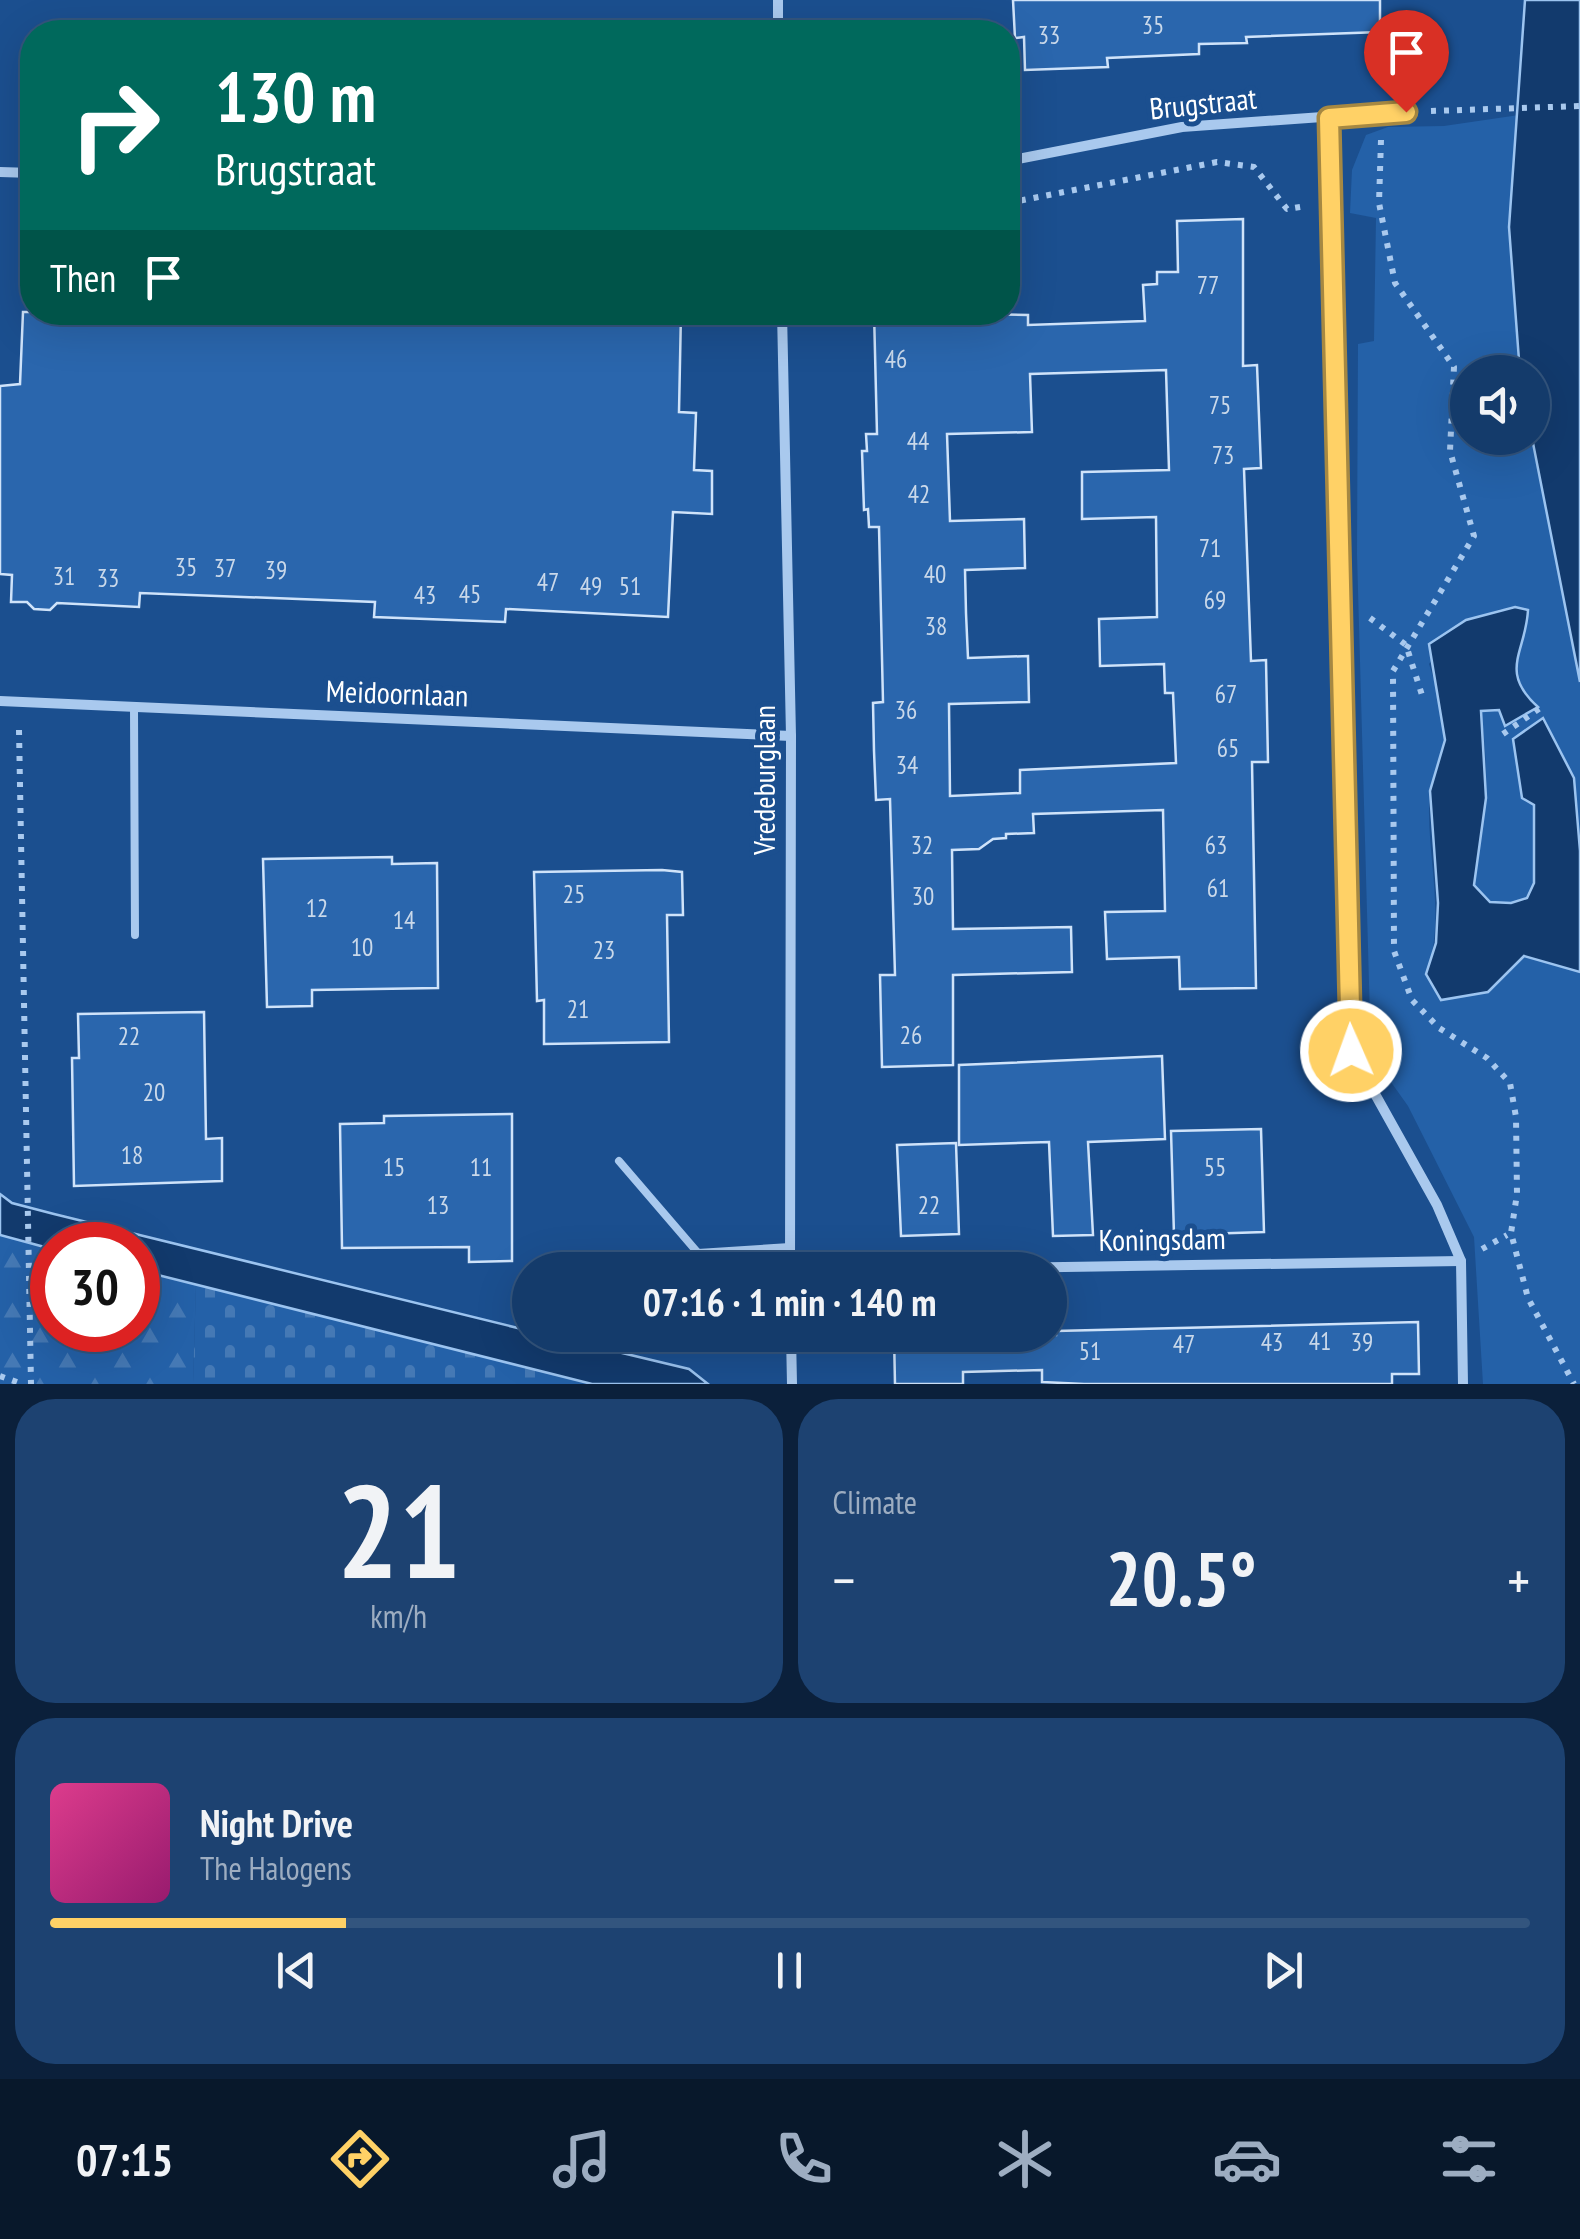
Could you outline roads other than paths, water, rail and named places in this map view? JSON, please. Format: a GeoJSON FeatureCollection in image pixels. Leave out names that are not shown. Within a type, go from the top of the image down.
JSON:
{"type":"FeatureCollection","features":[{"type":"Feature","properties":{"kind":"street","name":"Brugstraat"},"geometry":{"type":"LineString","coordinates":[[1020,158],[1182,127],[1406,112]]}},
{"type":"Feature","properties":{"kind":"street"},"geometry":{"type":"LineString","coordinates":[[1329,118],[1351,1051],[1437,1205],[1462,1260],[1464,1384]]}},
{"type":"Feature","properties":{"kind":"street","name":"Vredeburglaan"},"geometry":{"type":"LineString","coordinates":[[782,325],[791,736],[790,1252]]}},
{"type":"Feature","properties":{"kind":"street","name":"Meidoornlaan"},"geometry":{"type":"LineString","coordinates":[[0,701],[791,736]]}},
{"type":"Feature","properties":{"kind":"street","name":"Koningsdam"},"geometry":{"type":"LineString","coordinates":[[1067,1267],[1462,1260]]}},
{"type":"Feature","properties":{"kind":"street"},"geometry":{"type":"LineString","coordinates":[[792,1352],[792,1384]]}},
{"type":"Feature","properties":{"kind":"lane"},"geometry":{"type":"LineString","coordinates":[[134,708],[135,935]]}},
{"type":"Feature","properties":{"kind":"lane"},"geometry":{"type":"LineString","coordinates":[[620,1161],[698,1252],[790,1248]]}}]}
